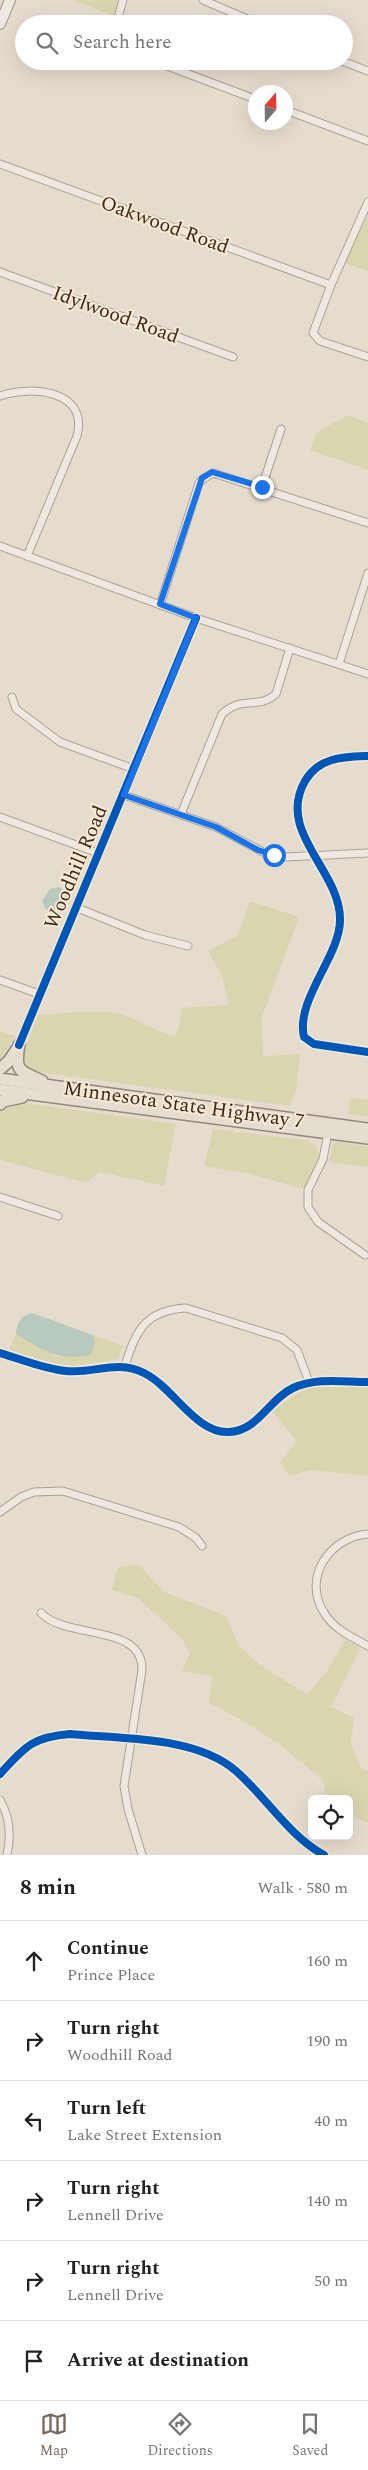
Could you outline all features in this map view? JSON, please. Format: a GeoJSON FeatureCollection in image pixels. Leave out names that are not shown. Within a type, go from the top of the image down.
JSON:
{"type":"FeatureCollection","features":[{"type":"Feature","properties":{"kind":"main road"},"geometry":{"type":"LineString","coordinates":[[0,24],[10,0]]}},
{"type":"Feature","properties":{"kind":"main road"},"geometry":{"type":"LineString","coordinates":[[0,1069],[10,1061],[19,1045]]}},
{"type":"Feature","properties":{"kind":"main road"},"geometry":{"type":"LineString","coordinates":[[0,1104],[14,1097],[44,1091],[46,1082],[25,1074],[19,1069],[16,1059],[19,1045]]}},
{"type":"Feature","properties":{"kind":"main road","name":"Minnesota State Highway 7"},"geometry":{"type":"LineString","coordinates":[[0,1079],[44,1091],[368,1138]]}},
{"type":"Feature","properties":{"kind":"main road","name":"Minnesota State Highway 7"},"geometry":{"type":"LineString","coordinates":[[0,1090],[44,1091],[368,1128]]}},
{"type":"Feature","properties":{"kind":"street"},"geometry":{"type":"LineString","coordinates":[[119,15],[123,0]]}},
{"type":"Feature","properties":{"kind":"street"},"geometry":{"type":"LineString","coordinates":[[203,0],[238,15]]}},
{"type":"Feature","properties":{"kind":"street"},"geometry":{"type":"LineString","coordinates":[[353,65],[368,71]]}},
{"type":"Feature","properties":{"kind":"street"},"geometry":{"type":"LineString","coordinates":[[178,70],[248,96]]}},
{"type":"Feature","properties":{"kind":"street"},"geometry":{"type":"LineString","coordinates":[[293,113],[368,141]]}},
{"type":"Feature","properties":{"kind":"street","name":"Oakwood Road"},"geometry":{"type":"LineString","coordinates":[[0,164],[330,285]]}},
{"type":"Feature","properties":{"kind":"street"},"geometry":{"type":"LineString","coordinates":[[368,202],[330,285],[313,333],[320,341],[368,357]]}},
{"type":"Feature","properties":{"kind":"street","name":"Idylwood Road"},"geometry":{"type":"LineString","coordinates":[[0,272],[233,357]]}},
{"type":"Feature","properties":{"kind":"street"},"geometry":{"type":"LineString","coordinates":[[0,396],[31,391],[59,396],[72,405],[79,420],[77,436],[26,556]]}},
{"type":"Feature","properties":{"kind":"street"},"geometry":{"type":"LineString","coordinates":[[262,487],[281,429]]}},
{"type":"Feature","properties":{"kind":"street"},"geometry":{"type":"LineString","coordinates":[[160,604],[202,478],[212,472],[368,523]]}},
{"type":"Feature","properties":{"kind":"street"},"geometry":{"type":"LineString","coordinates":[[0,546],[196,618],[368,674]]}},
{"type":"Feature","properties":{"kind":"street"},"geometry":{"type":"LineString","coordinates":[[339,664],[368,573]]}},
{"type":"Feature","properties":{"kind":"street","name":"Woodhill Road"},"geometry":{"type":"LineString","coordinates":[[19,1045],[196,618]]}},
{"type":"Feature","properties":{"kind":"street"},"geometry":{"type":"LineString","coordinates":[[181,814],[222,714],[235,704],[263,702],[276,694],[290,648]]}},
{"type":"Feature","properties":{"kind":"street"},"geometry":{"type":"LineString","coordinates":[[12,697],[16,708],[60,742],[134,769]]}},
{"type":"Feature","properties":{"kind":"street"},"geometry":{"type":"LineString","coordinates":[[368,756],[344,757],[324,763],[314,769],[302,787],[296,804],[299,822],[335,898],[340,918],[336,939],[303,1020],[303,1031],[306,1040],[314,1044],[368,1052]]}},
{"type":"Feature","properties":{"kind":"street"},"geometry":{"type":"LineString","coordinates":[[124,795],[223,830],[265,853],[286,856],[368,854]]}},
{"type":"Feature","properties":{"kind":"street"},"geometry":{"type":"LineString","coordinates":[[0,817],[98,853]]}},
{"type":"Feature","properties":{"kind":"street"},"geometry":{"type":"LineString","coordinates":[[75,908],[145,935],[188,946]]}},
{"type":"Feature","properties":{"kind":"street"},"geometry":{"type":"LineString","coordinates":[[0,980],[39,994]]}},
{"type":"Feature","properties":{"kind":"street"},"geometry":{"type":"LineString","coordinates":[[328,1133],[323,1158],[308,1190],[308,1207],[318,1222],[365,1255]]}},
{"type":"Feature","properties":{"kind":"street"},"geometry":{"type":"LineString","coordinates":[[0,1197],[58,1216]]}},
{"type":"Feature","properties":{"kind":"street"},"geometry":{"type":"LineString","coordinates":[[125,1366],[136,1335],[149,1319],[174,1308],[186,1308],[282,1338],[296,1350],[309,1382]]}},
{"type":"Feature","properties":{"kind":"street"},"geometry":{"type":"LineString","coordinates":[[0,1353],[68,1372],[125,1366],[155,1378],[208,1428],[229,1432],[249,1426],[282,1394],[292,1388],[309,1382],[368,1382]]}},
{"type":"Feature","properties":{"kind":"street"},"geometry":{"type":"LineString","coordinates":[[0,1512],[20,1497],[34,1492],[63,1491],[179,1527],[192,1535],[202,1546]]}},
{"type":"Feature","properties":{"kind":"street"},"geometry":{"type":"LineString","coordinates":[[368,1534],[357,1535],[335,1546],[326,1555],[316,1578],[319,1603],[324,1614],[342,1632],[368,1646]]}},
{"type":"Feature","properties":{"kind":"street"},"geometry":{"type":"LineString","coordinates":[[40,1613],[53,1623],[122,1640],[136,1648],[140,1655],[142,1670],[130,1740],[125,1792],[128,1809],[142,1855]]}},
{"type":"Feature","properties":{"kind":"street"},"geometry":{"type":"LineString","coordinates":[[0,1774],[23,1748],[38,1740],[70,1734],[192,1747],[223,1761],[236,1771],[294,1833],[324,1855]]}},
{"type":"Feature","properties":{"kind":"street"},"geometry":{"type":"LineString","coordinates":[[0,1800],[7,1814],[9,1826],[7,1855]]}},
{"type":"Feature","properties":{"kind":"shaded area"},"geometry":{"type":"Polygon","coordinates":[[[72,0],[118,0],[114,15],[72,0]]]}},
{"type":"Feature","properties":{"kind":"shaded area"},"geometry":{"type":"Polygon","coordinates":[[[368,215],[368,271],[345,263],[368,215]]]}},
{"type":"Feature","properties":{"kind":"shaded area"},"geometry":{"type":"Polygon","coordinates":[[[348,415],[368,423],[368,470],[310,450],[317,432],[348,415]]]}},
{"type":"Feature","properties":{"kind":"shaded area"},"geometry":{"type":"Polygon","coordinates":[[[59,887],[69,894],[67,902],[63,911],[52,915],[45,908],[42,901],[50,889],[59,887]]]}},
{"type":"Feature","properties":{"kind":"shaded area"},"geometry":{"type":"Polygon","coordinates":[[[250,901],[299,917],[262,1017],[263,1056],[300,1054],[296,1092],[289,1106],[31,1071],[23,1065],[21,1058],[38,1015],[90,1012],[120,1014],[175,1036],[180,1024],[181,1008],[229,1005],[222,976],[208,951],[238,935],[250,901]]]}},
{"type":"Feature","properties":{"kind":"shaded area"},"geometry":{"type":"Polygon","coordinates":[[[0,1031],[15,1036],[0,1062],[0,1031]]]}},
{"type":"Feature","properties":{"kind":"shaded area"},"geometry":{"type":"Polygon","coordinates":[[[350,1098],[368,1100],[368,1116],[348,1114],[350,1098]]]}},
{"type":"Feature","properties":{"kind":"shaded area"},"geometry":{"type":"Polygon","coordinates":[[[18,1102],[176,1124],[164,1186],[100,1172],[86,1183],[0,1160],[0,1111],[5,1106],[18,1102]]]}},
{"type":"Feature","properties":{"kind":"shaded area"},"geometry":{"type":"Polygon","coordinates":[[[213,1129],[311,1141],[318,1149],[319,1158],[304,1189],[246,1173],[204,1166],[213,1129]]]}},
{"type":"Feature","properties":{"kind":"shaded area"},"geometry":{"type":"Polygon","coordinates":[[[337,1142],[368,1146],[368,1167],[329,1162],[333,1144],[337,1142]]]}},
{"type":"Feature","properties":{"kind":"shaded area"},"geometry":{"type":"Polygon","coordinates":[[[32,1313],[93,1335],[95,1343],[91,1355],[69,1357],[51,1353],[16,1334],[20,1320],[32,1313]]]}},
{"type":"Feature","properties":{"kind":"shaded area"},"geometry":{"type":"Polygon","coordinates":[[[16,1334],[57,1357],[95,1339],[93,1335],[123,1346],[118,1359],[74,1366],[57,1364],[9,1350],[16,1334]]]}},
{"type":"Feature","properties":{"kind":"shaded area"},"geometry":{"type":"Polygon","coordinates":[[[318,1387],[368,1387],[368,1476],[311,1470],[289,1476],[280,1463],[297,1441],[272,1411],[305,1389],[318,1387]]]}},
{"type":"Feature","properties":{"kind":"shaded area"},"geometry":{"type":"Polygon","coordinates":[[[138,1564],[164,1592],[226,1616],[238,1644],[261,1666],[307,1694],[328,1670],[345,1640],[360,1648],[331,1707],[354,1718],[351,1743],[361,1768],[368,1771],[368,1823],[353,1816],[353,1795],[325,1795],[324,1782],[298,1759],[255,1728],[209,1703],[212,1676],[182,1671],[190,1653],[183,1640],[138,1598],[112,1590],[118,1567],[138,1564]]]}},
{"type":"Feature","properties":{"kind":"cycle path"},"geometry":{"type":"LineString","coordinates":[[19,1045],[196,618]]}},
{"type":"Feature","properties":{"kind":"cycle path"},"geometry":{"type":"LineString","coordinates":[[368,756],[341,758],[317,767],[305,781],[298,800],[298,817],[303,834],[330,884],[337,901],[340,919],[334,947],[306,1008],[303,1023],[304,1037],[314,1044],[368,1052]]}},
{"type":"Feature","properties":{"kind":"cycle path"},"geometry":{"type":"LineString","coordinates":[[0,1353],[41,1366],[66,1371],[86,1371],[115,1367],[134,1369],[155,1380],[206,1426],[217,1431],[229,1432],[239,1430],[256,1421],[277,1399],[293,1388],[321,1381],[368,1382]]}},
{"type":"Feature","properties":{"kind":"cycle path"},"geometry":{"type":"LineString","coordinates":[[0,1774],[30,1745],[57,1735],[70,1734],[134,1739],[179,1745],[200,1751],[236,1771],[299,1837],[324,1855]]}},
{"type":"Feature","properties":{"kind":"route"},"geometry":{"type":"LineString","coordinates":[[262,487],[212,472],[202,478],[160,604],[196,618],[124,795],[216,827],[258,850],[274,855]]}}]}
